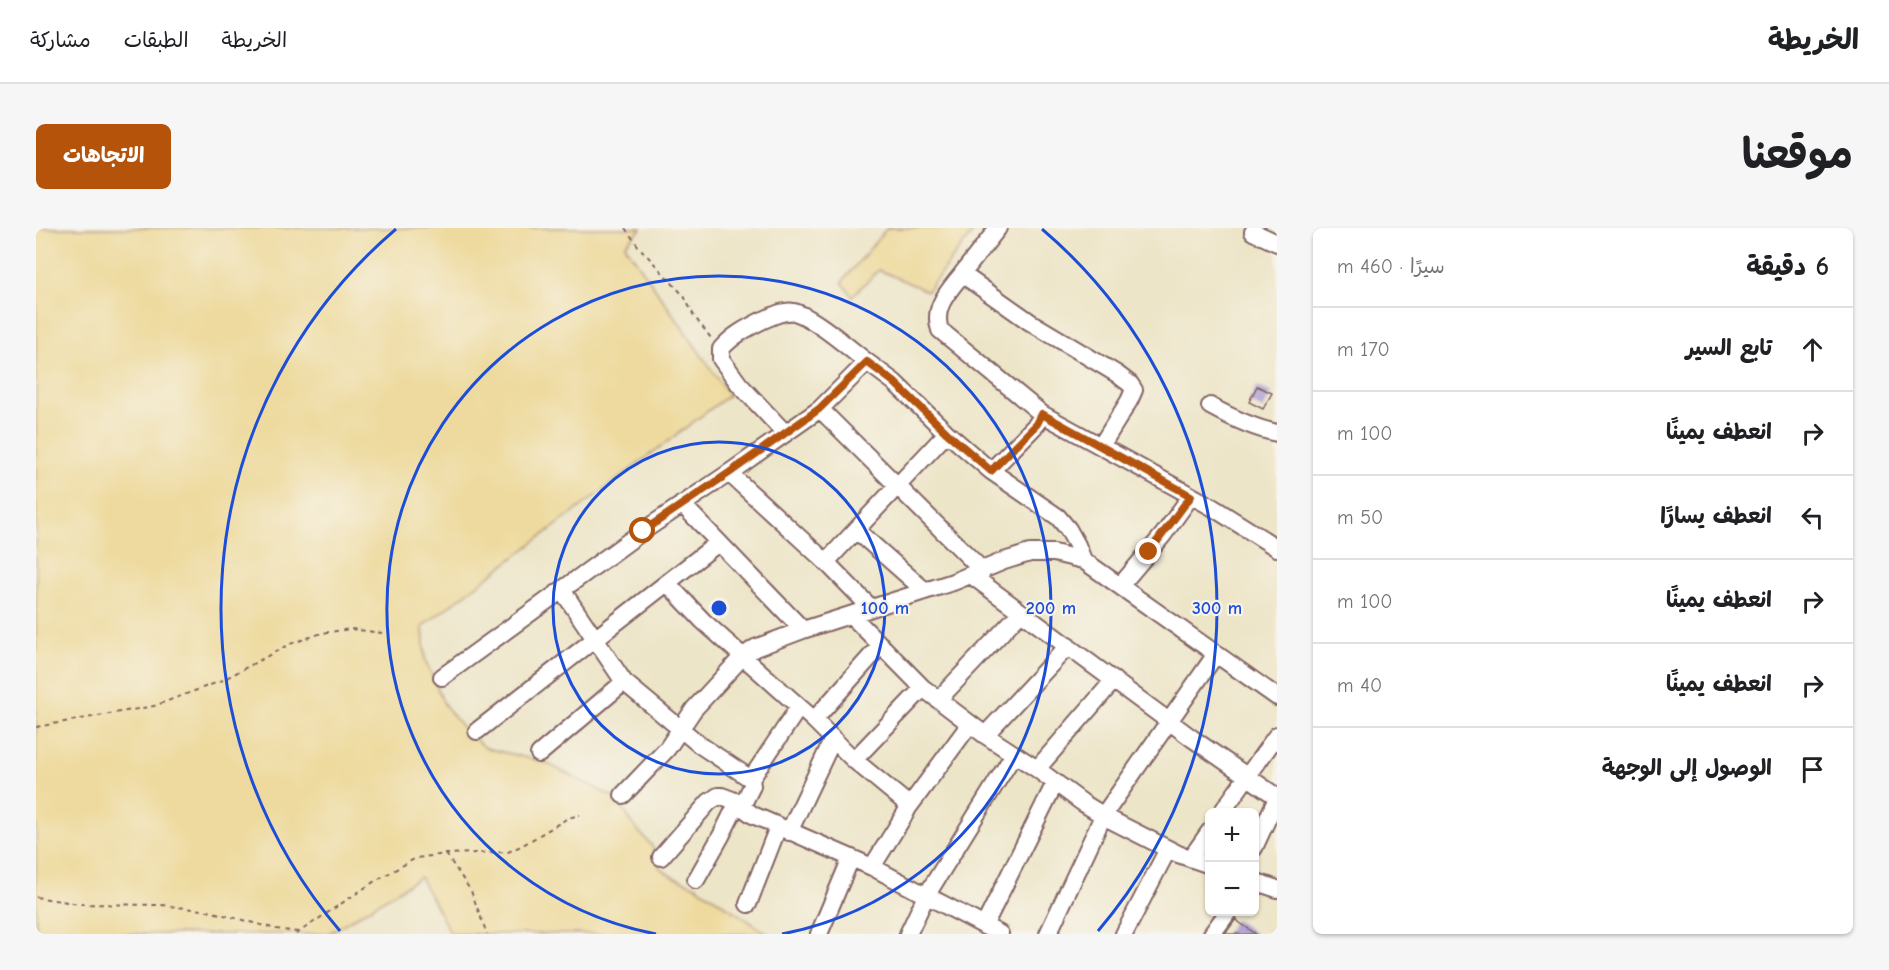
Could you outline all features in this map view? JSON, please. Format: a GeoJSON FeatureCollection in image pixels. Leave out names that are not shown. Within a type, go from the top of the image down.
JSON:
{"type":"FeatureCollection","features":[{"type":"Feature","properties":{"kind":"street"},"geometry":{"type":"LineString","coordinates":[[998,228],[940,303],[938,323],[940,330],[1042,414],[1191,496],[1277,548]]}},
{"type":"Feature","properties":{"kind":"street"},"geometry":{"type":"LineString","coordinates":[[1253,232],[1277,243]]}},
{"type":"Feature","properties":{"kind":"street"},"geometry":{"type":"LineString","coordinates":[[962,274],[997,300],[1118,374],[1130,384],[1134,390],[1129,401],[1101,446]]}},
{"type":"Feature","properties":{"kind":"street"},"geometry":{"type":"LineString","coordinates":[[785,433],[739,384],[720,359],[721,349],[730,338],[776,315],[795,312],[803,315],[894,382],[991,471],[1058,518],[1068,529],[1083,560]]}},
{"type":"Feature","properties":{"kind":"street"},"geometry":{"type":"LineString","coordinates":[[442,677],[682,504],[819,409],[867,362]]}},
{"type":"Feature","properties":{"kind":"street"},"geometry":{"type":"LineString","coordinates":[[1210,406],[1239,421],[1277,433]]}},
{"type":"Feature","properties":{"kind":"street"},"geometry":{"type":"LineString","coordinates":[[819,409],[898,485],[977,573],[1021,612],[1277,797],[1259,837]]}},
{"type":"Feature","properties":{"kind":"street"},"geometry":{"type":"LineString","coordinates":[[991,471],[1037,424],[1042,414]]}},
{"type":"Feature","properties":{"kind":"street"},"geometry":{"type":"LineString","coordinates":[[826,562],[947,433]]}},
{"type":"Feature","properties":{"kind":"street"},"geometry":{"type":"LineString","coordinates":[[729,473],[826,562],[871,608]]}},
{"type":"Feature","properties":{"kind":"street"},"geometry":{"type":"LineString","coordinates":[[1120,586],[1163,535],[1191,496]]}},
{"type":"Feature","properties":{"kind":"street"},"geometry":{"type":"LineString","coordinates":[[682,504],[803,630]]}},
{"type":"Feature","properties":{"kind":"street"},"geometry":{"type":"LineString","coordinates":[[856,530],[924,590]]}},
{"type":"Feature","properties":{"kind":"street"},"geometry":{"type":"LineString","coordinates":[[477,731],[718,543]]}},
{"type":"Feature","properties":{"kind":"street"},"geometry":{"type":"LineString","coordinates":[[623,795],[666,749],[694,709],[742,657],[755,648],[1030,554],[1054,553],[1083,560],[1277,697]]}},
{"type":"Feature","properties":{"kind":"street"},"geometry":{"type":"LineString","coordinates":[[667,583],[703,621],[814,720],[854,760],[895,792],[908,808]]}},
{"type":"Feature","properties":{"kind":"street"},"geometry":{"type":"LineString","coordinates":[[562,590],[624,682],[700,745],[751,779]]}},
{"type":"Feature","properties":{"kind":"street"},"geometry":{"type":"LineString","coordinates":[[938,700],[1021,612]]}},
{"type":"Feature","properties":{"kind":"street"},"geometry":{"type":"LineString","coordinates":[[851,615],[923,688],[985,735],[1103,816],[1168,849],[1205,863]]}},
{"type":"Feature","properties":{"kind":"street"},"geometry":{"type":"LineString","coordinates":[[814,720],[881,645]]}},
{"type":"Feature","properties":{"kind":"street"},"geometry":{"type":"LineString","coordinates":[[985,735],[1068,646]]}},
{"type":"Feature","properties":{"kind":"street"},"geometry":{"type":"LineString","coordinates":[[1048,934],[1103,816],[1216,654]]}},
{"type":"Feature","properties":{"kind":"street"},"geometry":{"type":"LineString","coordinates":[[1037,769],[1114,680]]}},
{"type":"Feature","properties":{"kind":"street"},"geometry":{"type":"LineString","coordinates":[[539,754],[624,682]]}},
{"type":"Feature","properties":{"kind":"street"},"geometry":{"type":"LineString","coordinates":[[854,760],[923,688]]}},
{"type":"Feature","properties":{"kind":"street"},"geometry":{"type":"LineString","coordinates":[[696,880],[752,786],[751,779],[799,707]]}},
{"type":"Feature","properties":{"kind":"street"},"geometry":{"type":"LineString","coordinates":[[872,867],[908,808],[970,724]]}},
{"type":"Feature","properties":{"kind":"street"},"geometry":{"type":"LineString","coordinates":[[1225,808],[1277,735]]}},
{"type":"Feature","properties":{"kind":"street"},"geometry":{"type":"LineString","coordinates":[[748,904],[784,830],[833,739]]}},
{"type":"Feature","properties":{"kind":"street"},"geometry":{"type":"LineString","coordinates":[[908,934],[926,896],[1014,754]]}},
{"type":"Feature","properties":{"kind":"street"},"geometry":{"type":"LineString","coordinates":[[978,927],[1055,783]]}},
{"type":"Feature","properties":{"kind":"street"},"geometry":{"type":"LineString","coordinates":[[661,857],[714,798],[722,796],[740,803],[753,815],[784,830],[872,867],[978,927],[1000,934]]}},
{"type":"Feature","properties":{"kind":"street"},"geometry":{"type":"LineString","coordinates":[[1191,858],[1205,837]]}},
{"type":"Feature","properties":{"kind":"street"},"geometry":{"type":"LineString","coordinates":[[1124,934],[1168,849]]}},
{"type":"Feature","properties":{"kind":"street"},"geometry":{"type":"LineString","coordinates":[[819,934],[851,858]]}},
{"type":"Feature","properties":{"kind":"street"},"geometry":{"type":"LineString","coordinates":[[1259,882],[1277,890]]}},
{"type":"Feature","properties":{"kind":"street"},"geometry":{"type":"LineString","coordinates":[[1212,934],[1225,916]]}},
{"type":"Feature","properties":{"kind":"path"},"geometry":{"type":"LineString","coordinates":[[625,228],[639,247],[684,296],[702,329],[721,349]]}},
{"type":"Feature","properties":{"kind":"path"},"geometry":{"type":"LineString","coordinates":[[36,727],[154,706],[221,681],[290,644],[322,633],[351,629],[382,633]]}},
{"type":"Feature","properties":{"kind":"path"},"geometry":{"type":"LineString","coordinates":[[36,897],[79,904],[161,905],[209,911],[297,933],[375,880],[416,858],[508,852],[568,818],[580,815]]}},
{"type":"Feature","properties":{"kind":"path"},"geometry":{"type":"LineString","coordinates":[[446,855],[471,891],[487,934]]}},
{"type":"Feature","properties":{"kind":"sand"},"geometry":{"type":"Polygon","coordinates":[[[36,228],[642,228],[625,245],[729,395],[423,626],[425,659],[444,704],[467,733],[486,748],[544,762],[617,799],[634,826],[652,846],[660,868],[673,877],[696,886],[768,934],[451,934],[420,877],[328,934],[36,934],[36,228]]]}},
{"type":"Feature","properties":{"kind":"sand"},"geometry":{"type":"Polygon","coordinates":[[[887,228],[976,228],[927,291],[879,270],[852,296],[842,282],[887,228]]]}},
{"type":"Feature","properties":{"kind":"building"},"geometry":{"type":"Polygon","coordinates":[[[1257,386],[1272,393],[1263,409],[1249,402],[1257,386]]]}},
{"type":"Feature","properties":{"kind":"building"},"geometry":{"type":"Polygon","coordinates":[[[1236,920],[1256,934],[1225,934],[1236,920]]]}},
{"type":"Feature","properties":{"kind":"route"},"geometry":{"type":"LineString","coordinates":[[643,531],[819,409],[867,362],[894,382],[991,471],[1037,424],[1042,414],[1191,496],[1149,552]]}}]}
